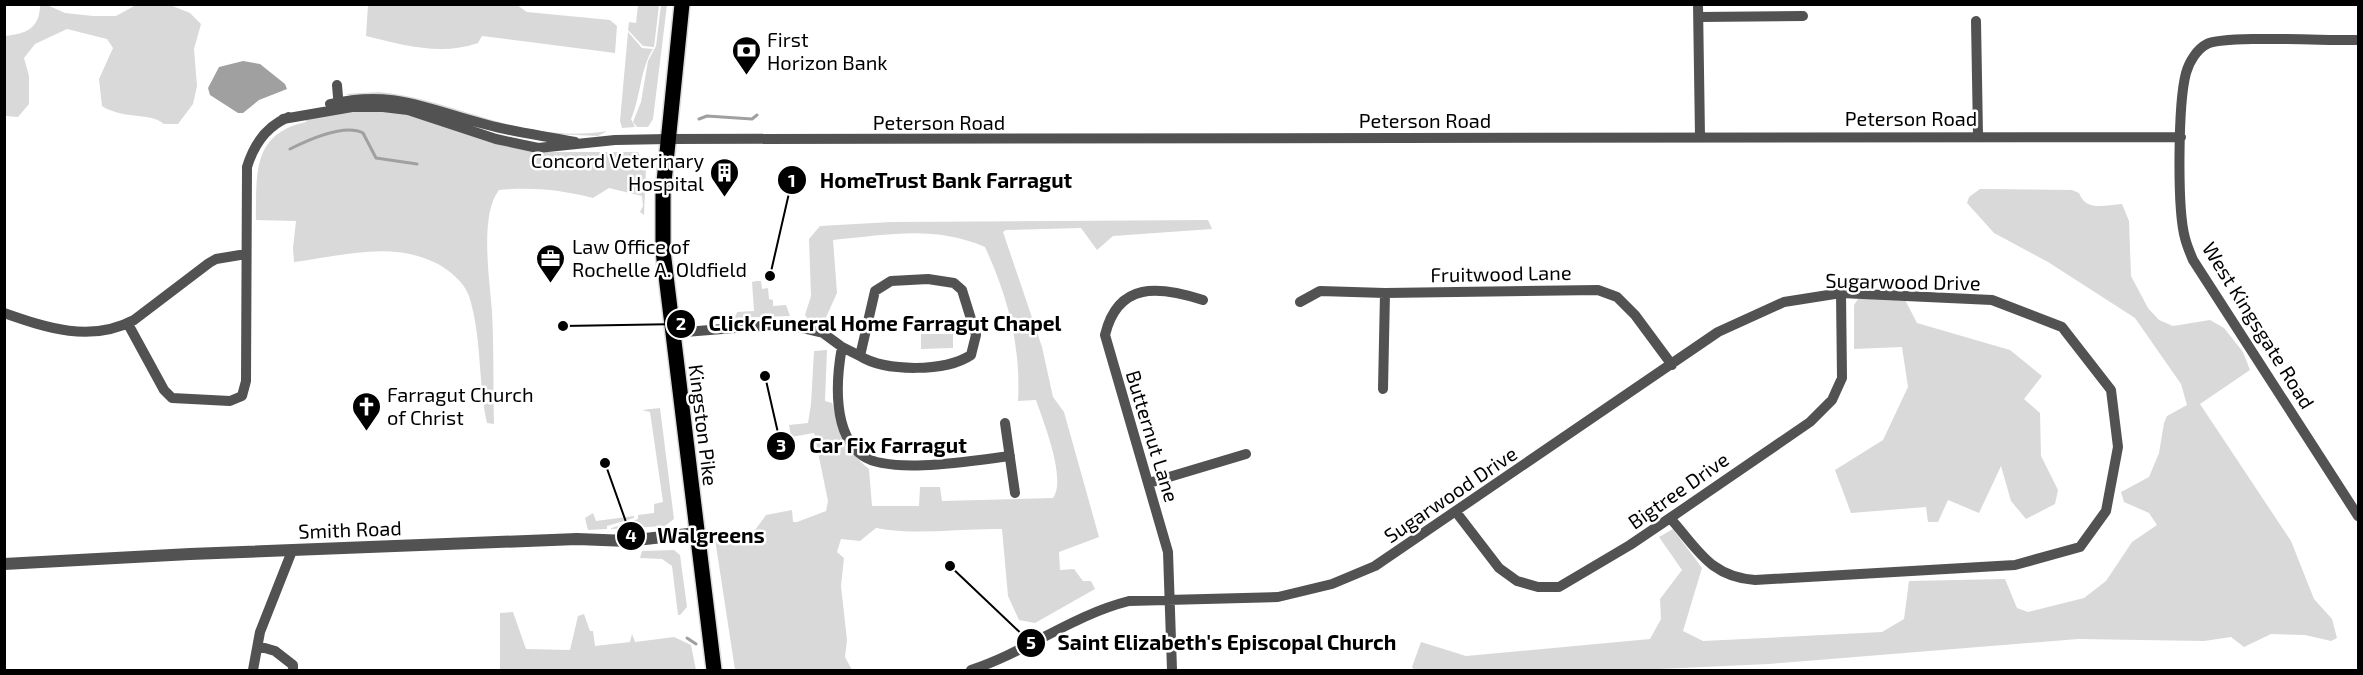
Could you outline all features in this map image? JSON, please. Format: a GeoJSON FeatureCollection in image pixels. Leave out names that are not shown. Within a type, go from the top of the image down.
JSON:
{"type":"FeatureCollection","features":[{"type":"Feature","properties":{"kind":"main road","name":"Kingston Pike"},"geometry":{"type":"LineString","coordinates":[[682,4],[663,192],[663,251],[714,670]]}},
{"type":"Feature","properties":{"kind":"street"},"geometry":{"type":"LineString","coordinates":[[1698,4],[1700,137]]}},
{"type":"Feature","properties":{"kind":"street"},"geometry":{"type":"LineString","coordinates":[[1699,17],[1803,16]]}},
{"type":"Feature","properties":{"kind":"street"},"geometry":{"type":"LineString","coordinates":[[1976,21],[1978,135]]}},
{"type":"Feature","properties":{"kind":"street","name":"West Kingsgate Road"},"geometry":{"type":"LineString","coordinates":[[2358,40],[2235,41],[2205,45],[2190,60],[2186,74],[2181,137],[2182,216],[2185,238],[2193,260],[2358,516]]}},
{"type":"Feature","properties":{"kind":"street"},"geometry":{"type":"LineString","coordinates":[[337,85],[339,106]]}},
{"type":"Feature","properties":{"kind":"street","name":"Peterson Road"},"geometry":{"type":"LineString","coordinates":[[246,254],[247,166],[252,151],[265,132],[284,119],[339,106],[408,110],[454,120],[496,139],[538,148],[581,143],[668,139],[1978,135],[2181,137]]}},
{"type":"Feature","properties":{"kind":"street"},"geometry":{"type":"LineString","coordinates":[[4,313],[62,331],[95,332],[128,324],[210,263],[246,254],[246,381],[244,391],[239,398],[230,401],[172,398],[164,390],[128,324]]}},
{"type":"Feature","properties":{"kind":"street"},"geometry":{"type":"LineString","coordinates":[[672,333],[785,324],[823,333],[870,363],[888,367],[960,362],[970,355],[976,340],[962,290],[954,283],[937,279],[891,281],[879,286],[872,298],[860,356]]}},
{"type":"Feature","properties":{"kind":"street","name":"Fruitwood Lane"},"geometry":{"type":"LineString","coordinates":[[1300,302],[1320,291],[1385,293],[1598,290],[1617,297],[1635,315],[1672,365]]}},
{"type":"Feature","properties":{"kind":"street","name":"Butternut Lane"},"geometry":{"type":"LineString","coordinates":[[1172,670],[1168,552],[1105,334],[1110,315],[1121,300],[1141,291],[1174,291],[1203,300]]}},
{"type":"Feature","properties":{"kind":"street"},"geometry":{"type":"LineString","coordinates":[[1383,389],[1385,293]]}},
{"type":"Feature","properties":{"kind":"street","name":"Sugarwood Drive"},"geometry":{"type":"LineString","coordinates":[[971,670],[996,662],[1106,607],[1129,601],[1278,597],[1332,584],[1375,566],[1718,332],[1784,302],[1841,294],[1992,300],[2062,327],[2111,390],[2118,447],[2106,511],[2080,547],[2014,566],[1766,580],[1734,579],[1715,570],[1670,518]]}},
{"type":"Feature","properties":{"kind":"street","name":"Bigtree Drive"},"geometry":{"type":"LineString","coordinates":[[1456,512],[1499,568],[1517,581],[1538,587],[1559,586],[1630,545],[1670,518],[1810,422],[1832,400],[1842,378],[1841,294]]}},
{"type":"Feature","properties":{"kind":"street"},"geometry":{"type":"LineString","coordinates":[[842,347],[836,382],[838,400],[843,424],[855,449],[864,457],[898,465],[1010,456]]}},
{"type":"Feature","properties":{"kind":"street"},"geometry":{"type":"LineString","coordinates":[[1005,423],[1015,493]]}},
{"type":"Feature","properties":{"kind":"street"},"geometry":{"type":"LineString","coordinates":[[1149,483],[1246,454]]}},
{"type":"Feature","properties":{"kind":"street","name":"Smith Road"},"geometry":{"type":"LineString","coordinates":[[4,564],[577,539],[628,541],[697,533]]}},
{"type":"Feature","properties":{"kind":"street"},"geometry":{"type":"LineString","coordinates":[[253,670],[268,610],[292,551]]}},
{"type":"Feature","properties":{"kind":"street"},"geometry":{"type":"LineString","coordinates":[[258,645],[285,657],[293,665],[293,670]]}},
{"type":"Feature","properties":{"kind":"shaded area"},"geometry":{"type":"Polygon","coordinates":[[[40,5],[47,5],[65,13],[93,16],[116,16],[136,5],[170,5],[190,13],[201,24],[194,49],[197,86],[193,104],[178,124],[164,124],[152,118],[119,113],[102,106],[99,79],[113,48],[107,39],[67,29],[35,44],[24,58],[29,76],[29,104],[18,117],[5,116],[5,36],[19,34],[30,28],[37,19],[40,5]]]}},
{"type":"Feature","properties":{"kind":"shaded area"},"geometry":{"type":"Polygon","coordinates":[[[368,5],[517,5],[527,12],[610,20],[617,26],[615,53],[482,36],[478,43],[450,49],[408,46],[366,36],[368,5]]]}},
{"type":"Feature","properties":{"kind":"shaded area"},"geometry":{"type":"Polygon","coordinates":[[[638,5],[659,5],[654,47],[643,46],[628,30],[629,22],[636,23],[638,5]]]}},
{"type":"Feature","properties":{"kind":"shaded area"},"geometry":{"type":"Polygon","coordinates":[[[661,5],[667,5],[653,119],[648,127],[637,127],[633,122],[641,102],[648,61],[656,46],[661,5]]]}},
{"type":"Feature","properties":{"kind":"shaded area"},"geometry":{"type":"Polygon","coordinates":[[[628,32],[642,48],[653,49],[645,65],[631,119],[635,127],[622,128],[620,121],[628,32]]]}},
{"type":"Feature","properties":{"kind":"shaded area"},"geometry":{"type":"Polygon","coordinates":[[[243,61],[260,64],[285,84],[287,89],[259,100],[243,113],[238,113],[210,95],[208,88],[219,67],[243,61]]]}},
{"type":"Feature","properties":{"kind":"shaded area"},"geometry":{"type":"Polygon","coordinates":[[[379,92],[436,103],[491,120],[547,132],[576,134],[607,131],[598,136],[529,133],[345,94],[379,92]]]}},
{"type":"Feature","properties":{"kind":"shaded area"},"geometry":{"type":"Polygon","coordinates":[[[356,110],[397,112],[536,152],[638,152],[646,168],[644,215],[640,212],[643,206],[642,196],[609,188],[593,198],[546,190],[499,190],[489,215],[487,232],[493,326],[494,424],[487,423],[476,327],[469,296],[464,286],[452,274],[438,264],[420,257],[385,251],[294,262],[296,221],[256,220],[258,172],[266,146],[275,136],[288,128],[306,122],[306,119],[356,110]]]}},
{"type":"Feature","properties":{"kind":"shaded area"},"geometry":{"type":"Polygon","coordinates":[[[1980,189],[2072,190],[2079,193],[2086,203],[2091,205],[2122,204],[2129,221],[2131,276],[2148,308],[2159,320],[2173,326],[2210,320],[2224,328],[2243,352],[2250,370],[2200,404],[2291,541],[2314,599],[2332,619],[2337,638],[2331,641],[2305,635],[2271,634],[2244,647],[2231,637],[2204,641],[2078,639],[1769,664],[1636,670],[1414,670],[1412,667],[1421,642],[1466,656],[1650,639],[1661,619],[1660,599],[1682,570],[1659,537],[1673,529],[1702,568],[1683,631],[1703,641],[1882,632],[1904,619],[1909,581],[2005,579],[2017,608],[2028,612],[2084,598],[2106,581],[2132,542],[2157,525],[2149,513],[2124,502],[2121,492],[2149,477],[2159,453],[2167,416],[2187,405],[2181,384],[2135,318],[2048,262],[1994,233],[1967,203],[1969,197],[1980,189]]]}},
{"type":"Feature","properties":{"kind":"shaded area"},"geometry":{"type":"Polygon","coordinates":[[[1208,220],[1212,229],[1113,236],[1097,250],[1081,228],[1006,230],[1003,232],[1042,347],[1053,397],[1064,412],[1099,537],[1059,552],[1060,570],[1074,569],[1083,581],[1091,581],[1095,589],[1035,623],[1019,620],[1008,596],[1002,529],[923,532],[876,528],[860,541],[841,539],[837,552],[844,558],[841,586],[847,640],[845,657],[852,670],[735,670],[715,539],[747,535],[755,530],[766,515],[792,510],[793,522],[797,522],[826,511],[828,501],[814,433],[791,437],[789,425],[808,423],[814,351],[827,350],[825,401],[832,403],[841,432],[849,447],[869,469],[872,506],[919,506],[920,487],[940,487],[942,501],[1053,498],[1057,489],[1056,464],[1036,400],[1018,401],[1017,361],[1011,322],[1000,284],[985,247],[947,236],[910,233],[833,240],[837,293],[823,324],[808,319],[805,315],[811,296],[809,239],[820,226],[891,222],[1208,220]]]}},
{"type":"Feature","properties":{"kind":"shaded area"},"geometry":{"type":"Polygon","coordinates":[[[761,281],[762,289],[768,288],[769,299],[773,300],[773,306],[786,305],[790,316],[735,318],[737,312],[754,311],[752,282],[761,281]]]}},
{"type":"Feature","properties":{"kind":"shaded area"},"geometry":{"type":"Polygon","coordinates":[[[1904,298],[1917,323],[2010,350],[2042,376],[2024,399],[2040,413],[2041,456],[2058,490],[2055,504],[2026,519],[2011,501],[2001,466],[1979,513],[1948,500],[1938,522],[1928,522],[1926,507],[1851,513],[1835,470],[1883,440],[1908,387],[1902,347],[1854,349],[1854,305],[1858,299],[1904,298]]]}},
{"type":"Feature","properties":{"kind":"shaded area"},"geometry":{"type":"Polygon","coordinates":[[[921,334],[953,334],[953,348],[921,349],[921,334]]]}},
{"type":"Feature","properties":{"kind":"shaded area"},"geometry":{"type":"Polygon","coordinates":[[[660,408],[674,519],[665,526],[609,529],[638,519],[638,515],[654,513],[654,504],[663,502],[650,412],[642,410],[660,408]]]}},
{"type":"Feature","properties":{"kind":"shaded area"},"geometry":{"type":"Polygon","coordinates":[[[593,513],[596,521],[634,516],[634,518],[607,526],[607,529],[588,530],[585,518],[593,513]]]}},
{"type":"Feature","properties":{"kind":"shaded area"},"geometry":{"type":"Polygon","coordinates":[[[674,550],[680,555],[687,607],[680,615],[678,615],[672,566],[662,559],[640,558],[642,551],[674,550]]]}},
{"type":"Feature","properties":{"kind":"shaded area"},"geometry":{"type":"Polygon","coordinates":[[[513,612],[526,649],[570,650],[578,616],[584,614],[590,631],[593,631],[595,646],[630,642],[632,634],[635,642],[674,637],[691,645],[696,670],[500,670],[500,613],[513,612]]]}},
{"type":"Feature","properties":{"kind":"waterway"},"geometry":{"type":"LineString","coordinates":[[699,119],[707,116],[752,119],[757,115]]}},
{"type":"Feature","properties":{"kind":"waterway"},"geometry":{"type":"LineString","coordinates":[[290,149],[336,131],[355,130],[363,133],[376,158],[417,164]]}},
{"type":"Feature","properties":{"kind":"waterway"},"geometry":{"type":"LineString","coordinates":[[687,638],[696,644]]}},
{"type":"Feature","properties":{"kind":"place","name":"First Horizon Bank"},"geometry":{"type":"Point","coordinates":[746,76]}},
{"type":"Feature","properties":{"kind":"place","name":"Concord Veterinary Hospital"},"geometry":{"type":"Point","coordinates":[725,198]}},
{"type":"Feature","properties":{"kind":"place","name":"HomeTrust Bank Farragut"},"geometry":{"type":"Point","coordinates":[770,276]}},
{"type":"Feature","properties":{"kind":"place","name":"Law Office of Rochelle A. Oldfield"},"geometry":{"type":"Point","coordinates":[551,284]}},
{"type":"Feature","properties":{"kind":"place","name":"Click Funeral Home Farragut Chapel"},"geometry":{"type":"Point","coordinates":[563,326]}},
{"type":"Feature","properties":{"kind":"place","name":"Car Fix Farragut"},"geometry":{"type":"Point","coordinates":[765,376]}},
{"type":"Feature","properties":{"kind":"place","name":"Farragut Church of Christ"},"geometry":{"type":"Point","coordinates":[366,432]}},
{"type":"Feature","properties":{"kind":"place","name":"Walgreens"},"geometry":{"type":"Point","coordinates":[605,463]}},
{"type":"Feature","properties":{"kind":"place","name":"Saint Elizabeth's Episcopal Church"},"geometry":{"type":"Point","coordinates":[950,566]}}]}
